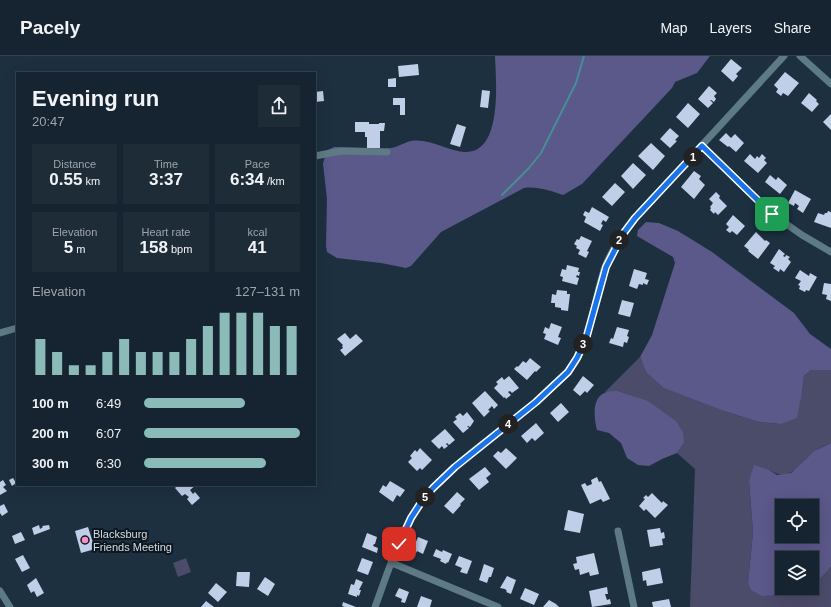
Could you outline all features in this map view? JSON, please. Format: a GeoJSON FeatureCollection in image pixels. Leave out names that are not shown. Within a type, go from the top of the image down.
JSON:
{"type":"FeatureCollection","features":[{"type":"Feature","properties":{"kind":"street"},"geometry":{"type":"LineString","coordinates":[[375,607],[411,518],[422,501],[455,467],[536,402],[568,372],[586,339],[606,267],[623,234],[635,218],[784,56]]}},
{"type":"Feature","properties":{"kind":"street"},"geometry":{"type":"LineString","coordinates":[[800,56],[831,84]]}},
{"type":"Feature","properties":{"kind":"street"},"geometry":{"type":"LineString","coordinates":[[702,146],[772,214],[802,236],[831,252]]}},
{"type":"Feature","properties":{"kind":"street"},"geometry":{"type":"LineString","coordinates":[[316,156],[341,151],[387,152]]}},
{"type":"Feature","properties":{"kind":"street"},"geometry":{"type":"LineString","coordinates":[[0,333],[16,328]]}},
{"type":"Feature","properties":{"kind":"street"},"geometry":{"type":"LineString","coordinates":[[618,531],[634,607]]}},
{"type":"Feature","properties":{"kind":"street"},"geometry":{"type":"LineString","coordinates":[[392,563],[498,607]]}},
{"type":"Feature","properties":{"kind":"street"},"geometry":{"type":"LineString","coordinates":[[0,591],[10,607]]}},
{"type":"Feature","properties":{"kind":"shaded area"},"geometry":{"type":"Polygon","coordinates":[[[495,56],[710,56],[697,73],[675,82],[672,88],[582,184],[563,195],[539,188],[524,188],[441,232],[411,266],[406,268],[381,263],[337,258],[327,252],[327,199],[323,164],[326,151],[334,147],[389,148],[411,141],[425,141],[464,152],[477,150],[485,142],[491,129],[494,114],[496,98],[495,56]]]}},
{"type":"Feature","properties":{"kind":"shaded area"},"geometry":{"type":"Polygon","coordinates":[[[646,222],[659,223],[678,231],[712,252],[794,313],[810,334],[831,349],[831,370],[811,370],[804,376],[797,418],[781,424],[759,422],[727,412],[664,388],[646,372],[640,357],[652,335],[675,263],[673,257],[637,236],[638,230],[646,222]]]}},
{"type":"Feature","properties":{"kind":"shaded area"},"geometry":{"type":"Polygon","coordinates":[[[640,357],[646,372],[727,412],[759,422],[781,424],[802,393],[804,376],[811,370],[831,370],[831,443],[820,448],[789,473],[783,475],[769,470],[749,481],[753,532],[748,582],[762,596],[819,595],[819,580],[831,567],[831,607],[690,607],[695,469],[677,453],[684,443],[605,392],[640,357]]]}},
{"type":"Feature","properties":{"kind":"shaded area"},"geometry":{"type":"Polygon","coordinates":[[[617,391],[648,401],[676,421],[683,432],[684,443],[677,453],[649,466],[638,465],[627,458],[621,443],[609,433],[597,430],[595,408],[598,398],[607,392],[617,391]]]}},
{"type":"Feature","properties":{"kind":"shaded area"},"geometry":{"type":"Polygon","coordinates":[[[831,443],[831,567],[819,580],[819,551],[775,551],[775,595],[793,595],[762,596],[751,590],[748,582],[753,532],[749,481],[754,465],[769,470],[777,475],[791,473],[814,451],[831,443]]]}},
{"type":"Feature","properties":{"kind":"shaded area"},"geometry":{"type":"Polygon","coordinates":[[[186,558],[191,572],[178,577],[173,563],[186,558]]]}},
{"type":"Feature","properties":{"kind":"building"},"geometry":{"type":"Polygon","coordinates":[[[731,59],[742,68],[736,74],[738,76],[733,82],[721,71],[731,59]]]}},
{"type":"Feature","properties":{"kind":"building"},"geometry":{"type":"Polygon","coordinates":[[[418,64],[419,75],[399,77],[398,66],[418,64]]]}},
{"type":"Feature","properties":{"kind":"building"},"geometry":{"type":"Polygon","coordinates":[[[785,72],[799,83],[788,96],[783,93],[781,96],[776,92],[778,89],[774,85],[785,72]]]}},
{"type":"Feature","properties":{"kind":"building"},"geometry":{"type":"Polygon","coordinates":[[[396,78],[396,87],[388,87],[388,79],[396,78]]]}},
{"type":"Feature","properties":{"kind":"building"},"geometry":{"type":"Polygon","coordinates":[[[709,86],[717,93],[714,96],[716,99],[714,102],[710,100],[713,103],[708,108],[698,99],[709,86]]]}},
{"type":"Feature","properties":{"kind":"building"},"geometry":{"type":"Polygon","coordinates":[[[482,90],[490,91],[488,108],[480,107],[482,90]]]}},
{"type":"Feature","properties":{"kind":"building"},"geometry":{"type":"Polygon","coordinates":[[[323,91],[324,101],[316,102],[316,92],[323,91]]]}},
{"type":"Feature","properties":{"kind":"building"},"geometry":{"type":"Polygon","coordinates":[[[809,93],[817,100],[816,101],[819,104],[812,112],[801,103],[809,93]]]}},
{"type":"Feature","properties":{"kind":"building"},"geometry":{"type":"Polygon","coordinates":[[[393,98],[405,98],[405,115],[400,115],[400,105],[393,105],[393,98]]]}},
{"type":"Feature","properties":{"kind":"building"},"geometry":{"type":"Polygon","coordinates":[[[688,103],[700,114],[688,128],[676,117],[688,103]]]}},
{"type":"Feature","properties":{"kind":"building"},"geometry":{"type":"Polygon","coordinates":[[[831,114],[831,130],[823,122],[831,114]]]}},
{"type":"Feature","properties":{"kind":"building"},"geometry":{"type":"Polygon","coordinates":[[[355,122],[369,122],[369,124],[385,123],[384,131],[380,131],[380,148],[367,148],[367,137],[365,137],[365,132],[355,132],[355,122]]]}},
{"type":"Feature","properties":{"kind":"building"},"geometry":{"type":"Polygon","coordinates":[[[457,124],[466,127],[460,147],[450,144],[457,124]]]}},
{"type":"Feature","properties":{"kind":"building"},"geometry":{"type":"Polygon","coordinates":[[[670,128],[679,136],[675,140],[677,141],[670,148],[660,139],[670,128]]]}},
{"type":"Feature","properties":{"kind":"building"},"geometry":{"type":"Polygon","coordinates":[[[726,133],[731,138],[735,134],[744,143],[736,152],[719,140],[726,133]]]}},
{"type":"Feature","properties":{"kind":"building"},"geometry":{"type":"Polygon","coordinates":[[[651,143],[665,156],[653,170],[638,156],[651,143]]]}},
{"type":"Feature","properties":{"kind":"building"},"geometry":{"type":"Polygon","coordinates":[[[750,154],[755,159],[757,156],[759,158],[762,154],[766,158],[764,160],[767,163],[758,173],[744,161],[750,154]]]}},
{"type":"Feature","properties":{"kind":"building"},"geometry":{"type":"Polygon","coordinates":[[[633,163],[646,175],[633,189],[621,176],[633,163]]]}},
{"type":"Feature","properties":{"kind":"building"},"geometry":{"type":"Polygon","coordinates":[[[694,171],[701,176],[699,179],[705,185],[694,199],[681,187],[694,171]]]}},
{"type":"Feature","properties":{"kind":"building"},"geometry":{"type":"Polygon","coordinates":[[[770,175],[776,180],[778,177],[787,185],[780,194],[765,182],[770,175]]]}},
{"type":"Feature","properties":{"kind":"building"},"geometry":{"type":"Polygon","coordinates":[[[615,183],[625,192],[612,206],[602,197],[615,183]]]}},
{"type":"Feature","properties":{"kind":"building"},"geometry":{"type":"Polygon","coordinates":[[[795,190],[811,199],[803,213],[797,209],[799,206],[795,203],[794,206],[788,203],[795,190]]]}},
{"type":"Feature","properties":{"kind":"building"},"geometry":{"type":"Polygon","coordinates":[[[716,192],[720,196],[719,198],[727,206],[718,215],[715,212],[714,214],[710,210],[713,203],[709,199],[716,192]]]}},
{"type":"Feature","properties":{"kind":"building"},"geometry":{"type":"Polygon","coordinates":[[[592,207],[609,217],[606,222],[603,220],[601,224],[603,225],[600,231],[584,222],[586,217],[583,215],[585,211],[589,213],[592,207]]]}},
{"type":"Feature","properties":{"kind":"building"},"geometry":{"type":"Polygon","coordinates":[[[828,211],[831,212],[831,228],[814,222],[818,213],[824,215],[828,211]]]}},
{"type":"Feature","properties":{"kind":"building"},"geometry":{"type":"Polygon","coordinates":[[[733,215],[745,226],[737,235],[732,231],[730,233],[726,230],[729,227],[726,224],[733,215]]]}},
{"type":"Feature","properties":{"kind":"building"},"geometry":{"type":"Polygon","coordinates":[[[756,232],[765,241],[766,240],[770,243],[758,259],[744,246],[756,232]]]}},
{"type":"Feature","properties":{"kind":"building"},"geometry":{"type":"Polygon","coordinates":[[[581,236],[592,241],[587,251],[589,252],[586,258],[578,254],[580,250],[576,248],[577,246],[574,244],[581,236]]]}},
{"type":"Feature","properties":{"kind":"building"},"geometry":{"type":"Polygon","coordinates":[[[779,249],[785,254],[783,256],[785,257],[786,255],[790,257],[788,259],[791,262],[784,272],[780,269],[779,272],[773,268],[775,266],[770,263],[779,249]]]}},
{"type":"Feature","properties":{"kind":"building"},"geometry":{"type":"Polygon","coordinates":[[[567,265],[579,268],[579,276],[577,275],[576,277],[579,278],[577,285],[562,281],[563,277],[560,276],[562,269],[566,270],[567,265]]]}},
{"type":"Feature","properties":{"kind":"building"},"geometry":{"type":"Polygon","coordinates":[[[634,269],[647,273],[645,279],[649,280],[647,285],[643,283],[643,285],[639,284],[637,289],[629,286],[634,269]]]}},
{"type":"Feature","properties":{"kind":"building"},"geometry":{"type":"Polygon","coordinates":[[[800,270],[809,276],[810,273],[817,277],[809,291],[806,290],[805,292],[799,289],[800,286],[798,285],[801,281],[795,278],[800,270]]]}},
{"type":"Feature","properties":{"kind":"building"},"geometry":{"type":"Polygon","coordinates":[[[824,283],[831,284],[831,301],[826,299],[827,295],[822,294],[824,283]]]}},
{"type":"Feature","properties":{"kind":"building"},"geometry":{"type":"Polygon","coordinates":[[[557,290],[567,291],[567,294],[570,294],[568,311],[561,310],[561,308],[555,307],[555,303],[551,303],[552,294],[556,295],[557,290]]]}},
{"type":"Feature","properties":{"kind":"building"},"geometry":{"type":"Polygon","coordinates":[[[622,300],[634,303],[630,317],[618,314],[622,300]]]}},
{"type":"Feature","properties":{"kind":"building"},"geometry":{"type":"Polygon","coordinates":[[[551,323],[562,327],[558,337],[561,338],[558,345],[544,339],[546,334],[543,333],[545,327],[549,329],[551,323]]]}},
{"type":"Feature","properties":{"kind":"building"},"geometry":{"type":"Polygon","coordinates":[[[617,327],[629,330],[627,343],[624,342],[623,347],[609,343],[611,338],[613,339],[617,327]]]}},
{"type":"Feature","properties":{"kind":"building"},"geometry":{"type":"Polygon","coordinates":[[[345,333],[350,339],[356,334],[363,341],[345,356],[340,350],[343,348],[343,345],[337,339],[345,333]]]}},
{"type":"Feature","properties":{"kind":"building"},"geometry":{"type":"Polygon","coordinates":[[[530,358],[541,367],[527,380],[514,369],[523,361],[526,363],[530,358]]]}},
{"type":"Feature","properties":{"kind":"building"},"geometry":{"type":"Polygon","coordinates":[[[509,376],[519,388],[512,393],[510,391],[508,392],[511,395],[506,399],[494,388],[498,384],[496,382],[502,377],[504,380],[509,376]]]}},
{"type":"Feature","properties":{"kind":"building"},"geometry":{"type":"Polygon","coordinates":[[[583,376],[594,385],[587,393],[585,391],[580,396],[573,390],[583,376]]]}},
{"type":"Feature","properties":{"kind":"building"},"geometry":{"type":"Polygon","coordinates":[[[485,391],[498,405],[494,409],[492,406],[488,410],[490,411],[484,417],[472,403],[485,391]]]}},
{"type":"Feature","properties":{"kind":"building"},"geometry":{"type":"Polygon","coordinates":[[[561,403],[569,412],[558,422],[550,413],[561,403]]]}},
{"type":"Feature","properties":{"kind":"building"},"geometry":{"type":"Polygon","coordinates":[[[467,412],[474,421],[470,427],[467,426],[469,428],[463,433],[453,422],[457,419],[455,417],[460,413],[463,416],[467,412]]]}},
{"type":"Feature","properties":{"kind":"building"},"geometry":{"type":"Polygon","coordinates":[[[536,423],[544,433],[535,441],[532,438],[527,443],[521,436],[536,423]]]}},
{"type":"Feature","properties":{"kind":"building"},"geometry":{"type":"Polygon","coordinates":[[[445,429],[455,440],[449,445],[447,443],[446,444],[448,446],[444,449],[442,446],[439,449],[431,441],[445,429]]]}},
{"type":"Feature","properties":{"kind":"building"},"geometry":{"type":"Polygon","coordinates":[[[420,448],[432,460],[422,470],[420,468],[417,471],[408,462],[412,458],[410,456],[415,450],[417,452],[420,448]]]}},
{"type":"Feature","properties":{"kind":"building"},"geometry":{"type":"Polygon","coordinates":[[[506,448],[517,458],[506,469],[493,456],[498,451],[501,453],[506,448]]]}},
{"type":"Feature","properties":{"kind":"building"},"geometry":{"type":"Polygon","coordinates":[[[485,467],[491,474],[486,478],[489,482],[479,490],[469,479],[485,467]]]}},
{"type":"Feature","properties":{"kind":"building"},"geometry":{"type":"Polygon","coordinates":[[[597,477],[599,482],[601,481],[610,499],[603,502],[601,499],[590,504],[581,485],[585,483],[587,486],[592,484],[591,480],[597,477]]]}},
{"type":"Feature","properties":{"kind":"building"},"geometry":{"type":"Polygon","coordinates":[[[13,478],[16,483],[12,486],[9,480],[13,478]]]}},
{"type":"Feature","properties":{"kind":"building"},"geometry":{"type":"Polygon","coordinates":[[[3,480],[6,485],[3,487],[7,491],[0,495],[0,482],[3,480]]]}},
{"type":"Feature","properties":{"kind":"building"},"geometry":{"type":"Polygon","coordinates":[[[390,481],[405,490],[400,497],[397,495],[393,502],[379,492],[383,485],[386,487],[390,481]]]}},
{"type":"Feature","properties":{"kind":"building"},"geometry":{"type":"Polygon","coordinates":[[[177,486],[195,486],[190,490],[193,494],[195,492],[200,498],[192,505],[187,499],[189,497],[185,494],[182,496],[175,488],[177,486]]]}},
{"type":"Feature","properties":{"kind":"building"},"geometry":{"type":"Polygon","coordinates":[[[457,492],[465,499],[453,514],[444,506],[457,492]]]}},
{"type":"Feature","properties":{"kind":"building"},"geometry":{"type":"Polygon","coordinates":[[[652,493],[662,503],[663,501],[668,505],[655,518],[646,509],[644,511],[639,506],[645,499],[643,498],[646,495],[648,497],[652,493]]]}},
{"type":"Feature","properties":{"kind":"building"},"geometry":{"type":"Polygon","coordinates":[[[4,504],[8,512],[2,516],[0,513],[0,506],[4,504]]]}},
{"type":"Feature","properties":{"kind":"building"},"geometry":{"type":"Polygon","coordinates":[[[568,510],[584,514],[580,533],[564,530],[568,510]]]}},
{"type":"Feature","properties":{"kind":"building"},"geometry":{"type":"Polygon","coordinates":[[[39,525],[40,529],[43,527],[42,526],[49,525],[50,529],[34,535],[32,528],[39,525]]]}},
{"type":"Feature","properties":{"kind":"building","name":"Blacksburg Friends Meeting"},"geometry":{"type":"Polygon","coordinates":[[[88,527],[95,549],[81,553],[75,531],[88,527]]]}},
{"type":"Feature","properties":{"kind":"building"},"geometry":{"type":"Polygon","coordinates":[[[660,528],[661,533],[664,532],[665,538],[662,539],[663,545],[650,547],[647,530],[660,528]]]}},
{"type":"Feature","properties":{"kind":"building"},"geometry":{"type":"Polygon","coordinates":[[[21,532],[25,540],[15,544],[12,536],[21,532]]]}},
{"type":"Feature","properties":{"kind":"building"},"geometry":{"type":"Polygon","coordinates":[[[367,533],[377,537],[373,546],[378,548],[377,553],[362,547],[367,533]]]}},
{"type":"Feature","properties":{"kind":"building"},"geometry":{"type":"Polygon","coordinates":[[[418,537],[428,541],[423,554],[417,551],[416,553],[412,551],[418,537]]]}},
{"type":"Feature","properties":{"kind":"building"},"geometry":{"type":"Polygon","coordinates":[[[436,549],[452,554],[448,563],[447,562],[446,564],[440,561],[441,559],[433,556],[436,549]]]}},
{"type":"Feature","properties":{"kind":"building"},"geometry":{"type":"Polygon","coordinates":[[[594,553],[599,574],[590,576],[589,572],[580,575],[579,569],[575,570],[573,564],[577,563],[576,557],[594,553]]]}},
{"type":"Feature","properties":{"kind":"building"},"geometry":{"type":"Polygon","coordinates":[[[23,555],[30,568],[22,572],[15,559],[23,555]]]}},
{"type":"Feature","properties":{"kind":"building"},"geometry":{"type":"Polygon","coordinates":[[[459,556],[472,561],[467,574],[460,572],[462,568],[455,565],[459,556]]]}},
{"type":"Feature","properties":{"kind":"building"},"geometry":{"type":"Polygon","coordinates":[[[362,558],[373,562],[368,575],[357,571],[362,558]]]}},
{"type":"Feature","properties":{"kind":"building"},"geometry":{"type":"Polygon","coordinates":[[[484,564],[494,568],[487,583],[479,580],[484,564]]]}},
{"type":"Feature","properties":{"kind":"building"},"geometry":{"type":"Polygon","coordinates":[[[660,568],[663,583],[647,586],[646,580],[643,581],[642,572],[660,568]]]}},
{"type":"Feature","properties":{"kind":"building"},"geometry":{"type":"Polygon","coordinates":[[[237,572],[250,572],[249,587],[236,586],[237,572]]]}},
{"type":"Feature","properties":{"kind":"building"},"geometry":{"type":"Polygon","coordinates":[[[507,576],[516,580],[511,594],[506,592],[507,591],[505,589],[500,588],[507,576]]]}},
{"type":"Feature","properties":{"kind":"building"},"geometry":{"type":"Polygon","coordinates":[[[265,577],[275,584],[268,596],[257,589],[265,577]]]}},
{"type":"Feature","properties":{"kind":"building"},"geometry":{"type":"Polygon","coordinates":[[[36,578],[44,593],[37,597],[34,591],[31,593],[27,585],[36,578]]]}},
{"type":"Feature","properties":{"kind":"building"},"geometry":{"type":"Polygon","coordinates":[[[356,579],[363,582],[359,590],[361,590],[359,596],[357,595],[357,597],[348,594],[351,584],[354,585],[356,579]]]}},
{"type":"Feature","properties":{"kind":"building"},"geometry":{"type":"Polygon","coordinates":[[[216,583],[227,592],[218,602],[208,593],[216,583]]]}},
{"type":"Feature","properties":{"kind":"building"},"geometry":{"type":"Polygon","coordinates":[[[607,587],[608,594],[605,594],[607,600],[610,599],[611,604],[592,607],[589,591],[607,587]]]}},
{"type":"Feature","properties":{"kind":"building"},"geometry":{"type":"Polygon","coordinates":[[[399,588],[409,592],[405,603],[401,602],[402,599],[395,596],[399,588]]]}},
{"type":"Feature","properties":{"kind":"building"},"geometry":{"type":"Polygon","coordinates":[[[525,588],[539,594],[534,605],[520,599],[525,588]]]}},
{"type":"Feature","properties":{"kind":"building"},"geometry":{"type":"Polygon","coordinates":[[[421,596],[432,600],[430,607],[417,607],[421,596]]]}},
{"type":"Feature","properties":{"kind":"building"},"geometry":{"type":"Polygon","coordinates":[[[669,599],[671,607],[653,607],[652,602],[669,599]]]}},
{"type":"Feature","properties":{"kind":"building"},"geometry":{"type":"Polygon","coordinates":[[[549,600],[556,604],[559,607],[543,607],[549,600]]]}},
{"type":"Feature","properties":{"kind":"building"},"geometry":{"type":"Polygon","coordinates":[[[206,601],[214,607],[201,607],[206,601]]]}},
{"type":"Feature","properties":{"kind":"building"},"geometry":{"type":"Polygon","coordinates":[[[343,602],[356,607],[342,606],[343,602]]]}},
{"type":"Feature","properties":{"kind":"waterway"},"geometry":{"type":"LineString","coordinates":[[502,195],[529,168],[541,153],[576,83],[584,56]]}},
{"type":"Feature","properties":{"kind":"place","name":"Blacksburg Friends Meeting"},"geometry":{"type":"Point","coordinates":[85,540]}},
{"type":"Feature","properties":{"kind":"route"},"geometry":{"type":"LineString","coordinates":[[399,544],[411,518],[433,488],[455,467],[536,402],[568,372],[586,339],[599,288],[613,250],[635,218],[702,146],[772,214]]}}]}
